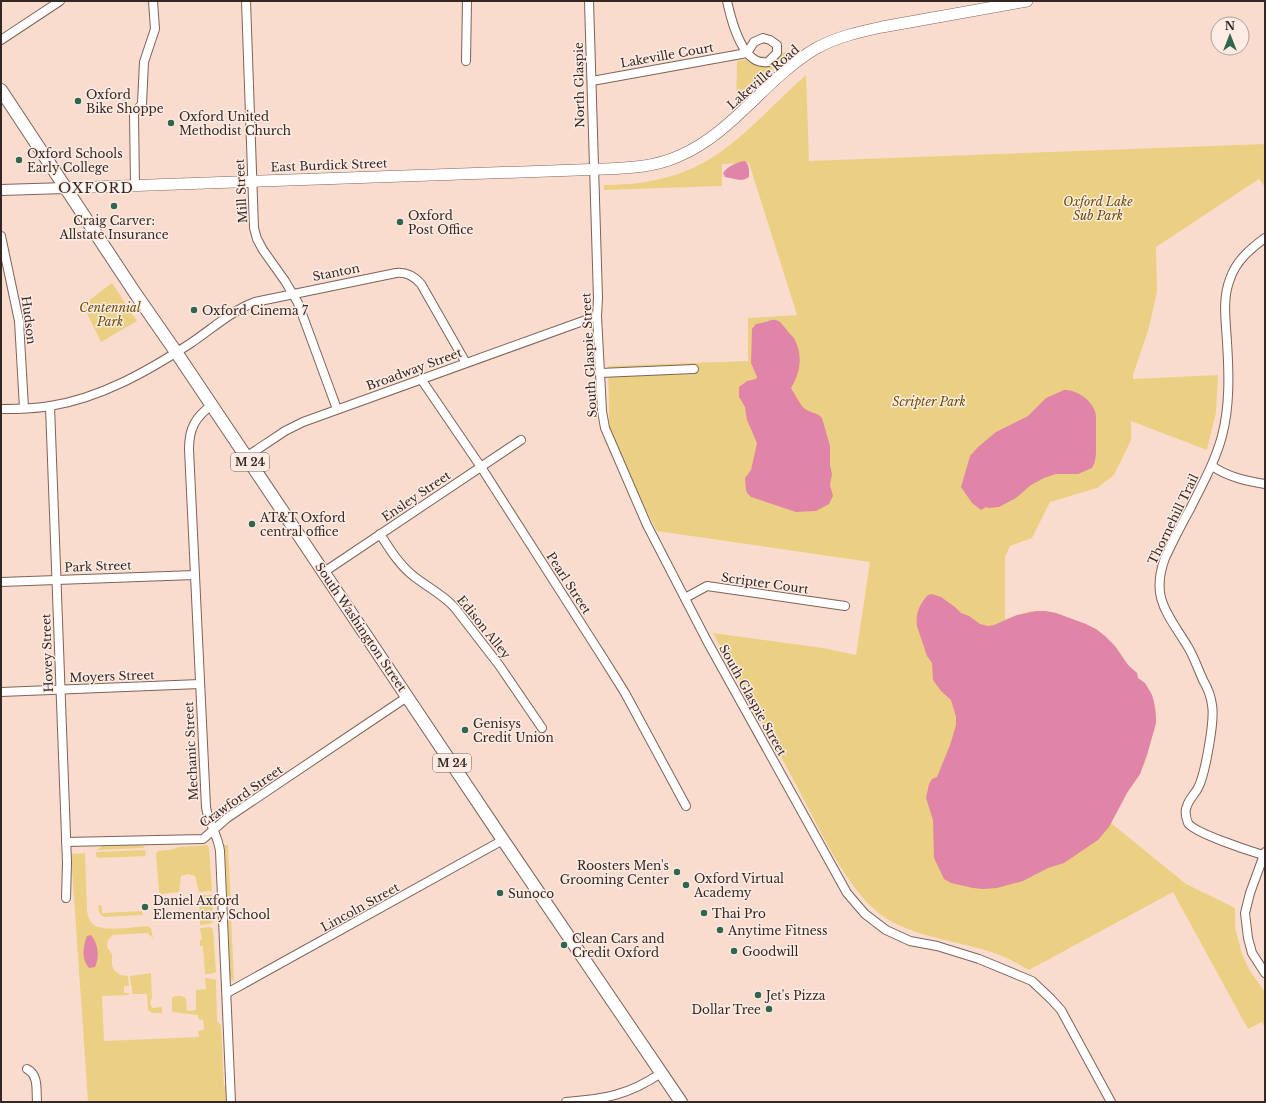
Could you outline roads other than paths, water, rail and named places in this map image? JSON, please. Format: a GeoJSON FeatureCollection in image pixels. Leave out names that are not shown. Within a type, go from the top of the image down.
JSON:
{"type":"FeatureCollection","features":[{"type":"Feature","properties":{"kind":"main road","name":"Lakeville Road"},"geometry":{"type":"LineString","coordinates":[[593,169],[649,166],[673,159],[695,148],[728,125],[795,64],[816,49],[834,40],[868,30],[1028,1]]}},
{"type":"Feature","properties":{"kind":"main road","name":"M 24"},"geometry":{"type":"LineString","coordinates":[[1,90],[66,188]]}},
{"type":"Feature","properties":{"kind":"main road","name":"East Burdick Street"},"geometry":{"type":"LineString","coordinates":[[66,188],[593,169]]}},
{"type":"Feature","properties":{"kind":"main road","name":"South Washington Street"},"geometry":{"type":"LineString","coordinates":[[66,188],[134,293],[212,405],[659,1070]]}},
{"type":"Feature","properties":{"kind":"main road","name":"M 24"},"geometry":{"type":"LineString","coordinates":[[659,1070],[681,1102]]}},
{"type":"Feature","properties":{"kind":"street"},"geometry":{"type":"LineString","coordinates":[[1,40],[60,1]]}},
{"type":"Feature","properties":{"kind":"street"},"geometry":{"type":"LineString","coordinates":[[135,186],[134,113],[142,104],[144,62],[155,29],[153,1]]}},
{"type":"Feature","properties":{"kind":"street","name":"Mill Street"},"geometry":{"type":"LineString","coordinates":[[246,1],[254,227],[257,239],[263,250],[285,281],[298,303],[338,409]]}},
{"type":"Feature","properties":{"kind":"street"},"geometry":{"type":"LineString","coordinates":[[466,1],[466,61]]}},
{"type":"Feature","properties":{"kind":"street","name":"North Glaspie"},"geometry":{"type":"LineString","coordinates":[[589,1],[593,169]]}},
{"type":"Feature","properties":{"kind":"street","name":"Lakeville Court"},"geometry":{"type":"LineString","coordinates":[[592,81],[747,52],[740,44],[727,1]]}},
{"type":"Feature","properties":{"kind":"street","name":"South Glaspie Street"},"geometry":{"type":"LineString","coordinates":[[593,169],[598,298],[597,316],[602,411],[605,428],[647,525],[684,598],[847,894],[865,914],[886,930],[910,941],[937,946],[979,959],[1032,981],[1061,1010],[1112,1102]]}},
{"type":"Feature","properties":{"kind":"street"},"geometry":{"type":"LineString","coordinates":[[1,190],[66,188]]}},
{"type":"Feature","properties":{"kind":"street","name":"Hudson"},"geometry":{"type":"LineString","coordinates":[[1,236],[19,321],[24,408]]}},
{"type":"Feature","properties":{"kind":"street","name":"Thornehill Trail"},"geometry":{"type":"LineString","coordinates":[[1264,853],[1191,827],[1186,817],[1186,806],[1193,793],[1198,789],[1201,779],[1213,722],[1212,705],[1208,690],[1189,648],[1165,612],[1160,595],[1160,572],[1212,466],[1222,436],[1226,416],[1228,388],[1225,302],[1230,279],[1240,259],[1265,238]]}},
{"type":"Feature","properties":{"kind":"street","name":"Stanton"},"geometry":{"type":"LineString","coordinates":[[1,409],[50,406],[86,397],[115,387],[176,352],[245,306],[260,300],[400,273],[409,274],[416,279],[424,289],[466,363]]}},
{"type":"Feature","properties":{"kind":"street","name":"Broadway Street"},"geometry":{"type":"LineString","coordinates":[[246,457],[293,426],[597,316]]}},
{"type":"Feature","properties":{"kind":"street"},"geometry":{"type":"LineString","coordinates":[[600,373],[694,370]]}},
{"type":"Feature","properties":{"kind":"street","name":"Pearl Street"},"geometry":{"type":"LineString","coordinates":[[421,379],[480,467],[615,677],[686,806]]}},
{"type":"Feature","properties":{"kind":"street","name":"Mechanic Street"},"geometry":{"type":"LineString","coordinates":[[212,405],[203,411],[196,419],[189,438],[206,807],[220,851],[231,1102]]}},
{"type":"Feature","properties":{"kind":"street","name":"Hovey Street"},"geometry":{"type":"LineString","coordinates":[[50,406],[67,870],[66,898]]}},
{"type":"Feature","properties":{"kind":"street","name":"Ensley Street"},"geometry":{"type":"LineString","coordinates":[[324,572],[521,440]]}},
{"type":"Feature","properties":{"kind":"street"},"geometry":{"type":"LineString","coordinates":[[1212,466],[1223,473],[1265,484]]}},
{"type":"Feature","properties":{"kind":"street","name":"Edison Alley"},"geometry":{"type":"LineString","coordinates":[[380,534],[398,561],[410,573],[447,600],[455,608],[511,682],[542,728]]}},
{"type":"Feature","properties":{"kind":"street","name":"Park Street"},"geometry":{"type":"LineString","coordinates":[[1,582],[195,575]]}},
{"type":"Feature","properties":{"kind":"street","name":"Scripter Court"},"geometry":{"type":"LineString","coordinates":[[684,598],[707,586],[844,606]]}},
{"type":"Feature","properties":{"kind":"street","name":"Moyers Street"},"geometry":{"type":"LineString","coordinates":[[1,692],[200,684]]}},
{"type":"Feature","properties":{"kind":"street","name":"Crawford Street"},"geometry":{"type":"LineString","coordinates":[[66,842],[203,839],[227,818],[408,697]]}},
{"type":"Feature","properties":{"kind":"street","name":"Lincoln Street"},"geometry":{"type":"LineString","coordinates":[[227,993],[503,840]]}},
{"type":"Feature","properties":{"kind":"street"},"geometry":{"type":"LineString","coordinates":[[1264,853],[1250,893],[1245,913],[1248,938],[1252,953],[1265,973]]}},
{"type":"Feature","properties":{"kind":"street"},"geometry":{"type":"LineString","coordinates":[[27,1069],[32,1073],[35,1079],[37,1102]]}},
{"type":"Feature","properties":{"kind":"street"},"geometry":{"type":"LineString","coordinates":[[566,1102],[595,1100],[620,1095],[639,1087],[659,1070]]}},
{"type":"Feature","properties":{"kind":"place","name":"Oxford Bike Shoppe"},"geometry":{"type":"Point","coordinates":[78,101]}},
{"type":"Feature","properties":{"kind":"place","name":"Oxford United Methodist Church"},"geometry":{"type":"Point","coordinates":[171,123]}},
{"type":"Feature","properties":{"kind":"place","name":"Oxford Schools Early College"},"geometry":{"type":"Point","coordinates":[19,160]}},
{"type":"Feature","properties":{"kind":"place","name":"Craig Carver: Allstate Insurance"},"geometry":{"type":"Point","coordinates":[114,206]}},
{"type":"Feature","properties":{"kind":"place","name":"Oxford Post Office"},"geometry":{"type":"Point","coordinates":[400,222]}},
{"type":"Feature","properties":{"kind":"place","name":"Oxford Cinema 7"},"geometry":{"type":"Point","coordinates":[194,310]}},
{"type":"Feature","properties":{"kind":"place","name":"AT&T Oxford central office"},"geometry":{"type":"Point","coordinates":[252,524]}},
{"type":"Feature","properties":{"kind":"place","name":"Genisys Credit Union"},"geometry":{"type":"Point","coordinates":[465,730]}},
{"type":"Feature","properties":{"kind":"place","name":"Roosters Men's Grooming Center"},"geometry":{"type":"Point","coordinates":[677,872]}},
{"type":"Feature","properties":{"kind":"place","name":"Oxford Virtual Academy"},"geometry":{"type":"Point","coordinates":[686,885]}},
{"type":"Feature","properties":{"kind":"place","name":"Sunoco"},"geometry":{"type":"Point","coordinates":[500,893]}},
{"type":"Feature","properties":{"kind":"place","name":"Daniel Axford Elementary School"},"geometry":{"type":"Point","coordinates":[145,907]}},
{"type":"Feature","properties":{"kind":"place","name":"Thai Pro"},"geometry":{"type":"Point","coordinates":[704,913]}},
{"type":"Feature","properties":{"kind":"place","name":"Anytime Fitness"},"geometry":{"type":"Point","coordinates":[720,930]}},
{"type":"Feature","properties":{"kind":"place","name":"Clean Cars and Credit Oxford"},"geometry":{"type":"Point","coordinates":[564,945]}},
{"type":"Feature","properties":{"kind":"place","name":"Goodwill"},"geometry":{"type":"Point","coordinates":[734,951]}},
{"type":"Feature","properties":{"kind":"place","name":"Jet's Pizza"},"geometry":{"type":"Point","coordinates":[758,995]}},
{"type":"Feature","properties":{"kind":"place","name":"Dollar Tree"},"geometry":{"type":"Point","coordinates":[769,1009]}},
{"type":"Feature","properties":{"kind":"district","name":"OXFORD"},"geometry":{"type":"Point","coordinates":[96,188]}},
{"type":"Feature","properties":{"kind":"park label","name":"Oxford Lake Sub Park"},"geometry":{"type":"Point","coordinates":[1098,208]}},
{"type":"Feature","properties":{"kind":"park label","name":"Centennial Park"},"geometry":{"type":"Point","coordinates":[110,314]}},
{"type":"Feature","properties":{"kind":"park label","name":"Scripter Park"},"geometry":{"type":"Point","coordinates":[929,401]}}]}
